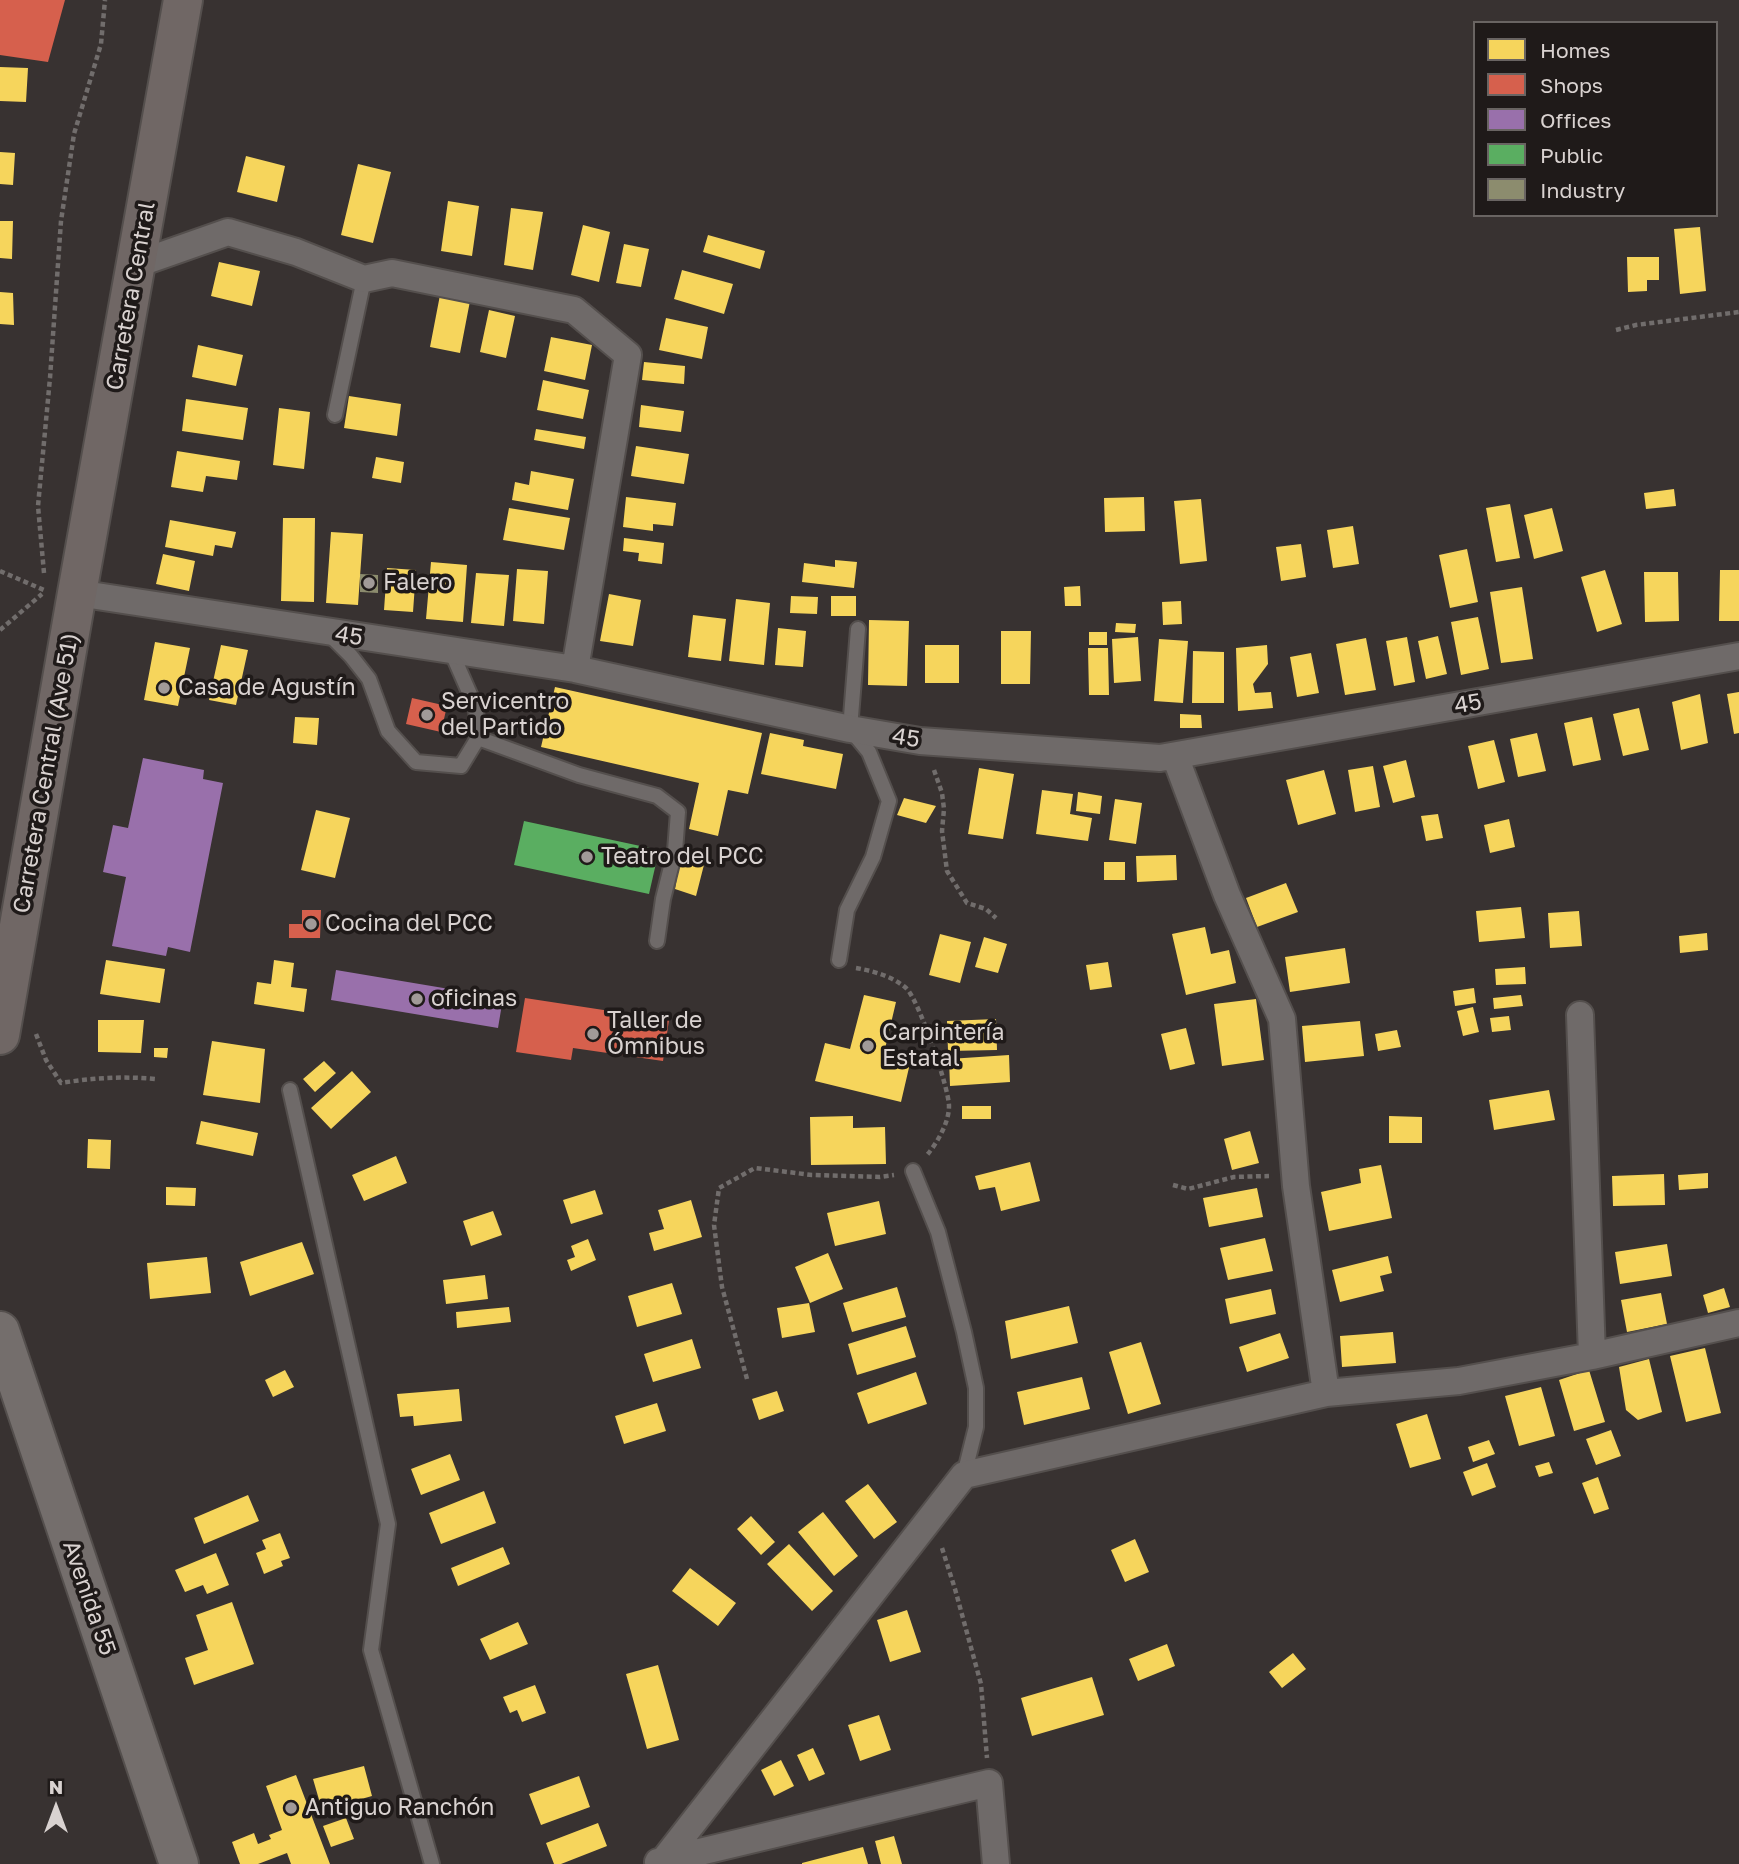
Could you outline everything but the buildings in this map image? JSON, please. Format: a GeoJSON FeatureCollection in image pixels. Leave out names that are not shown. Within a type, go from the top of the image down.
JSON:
{"type":"FeatureCollection","features":[{"type":"Feature","properties":{"kind":"main road","name":"Carretera Central"},"geometry":{"type":"LineString","coordinates":[[61,592],[136,264],[183,0]]}},
{"type":"Feature","properties":{"kind":"main road","name":"Carretera Central (Ave 51)"},"geometry":{"type":"LineString","coordinates":[[1,1032],[61,592]]}},
{"type":"Feature","properties":{"kind":"street"},"geometry":{"type":"LineString","coordinates":[[136,264],[228,232],[296,252],[364,279],[392,273],[574,310],[628,355],[575,669]]}},
{"type":"Feature","properties":{"kind":"street","name":"45"},"geometry":{"type":"LineString","coordinates":[[61,592],[575,669],[850,729],[920,741],[1160,758],[1739,656]]}},
{"type":"Feature","properties":{"kind":"street"},"geometry":{"type":"LineString","coordinates":[[1175,756],[1227,895],[1282,1020],[1296,1186],[1326,1392]]}},
{"type":"Feature","properties":{"kind":"street"},"geometry":{"type":"LineString","coordinates":[[1580,1015],[1592,1356]]}},
{"type":"Feature","properties":{"kind":"street"},"geometry":{"type":"LineString","coordinates":[[658,1862],[964,1475],[1326,1392],[1459,1381],[1592,1356],[1739,1322]]}},
{"type":"Feature","properties":{"kind":"street","name":"Avenida 55"},"geometry":{"type":"LineString","coordinates":[[0,1331],[179,1864]]}},
{"type":"Feature","properties":{"kind":"street"},"geometry":{"type":"LineString","coordinates":[[658,1862],[989,1783],[996,1864]]}},
{"type":"Feature","properties":{"kind":"lane"},"geometry":{"type":"LineString","coordinates":[[335,415],[364,279]]}},
{"type":"Feature","properties":{"kind":"lane"},"geometry":{"type":"LineString","coordinates":[[839,960],[847,909],[873,857],[888,801],[869,752],[850,729],[858,629]]}},
{"type":"Feature","properties":{"kind":"lane"},"geometry":{"type":"LineString","coordinates":[[328,632],[369,679],[388,731],[416,762],[461,765],[478,738],[475,708],[452,651]]}},
{"type":"Feature","properties":{"kind":"lane"},"geometry":{"type":"LineString","coordinates":[[478,738],[579,775],[657,796],[678,812],[675,851],[663,900],[657,941]]}},
{"type":"Feature","properties":{"kind":"lane"},"geometry":{"type":"LineString","coordinates":[[290,1090],[388,1524],[371,1650],[432,1864]]}},
{"type":"Feature","properties":{"kind":"lane"},"geometry":{"type":"LineString","coordinates":[[913,1171],[938,1232],[976,1388],[975,1427],[964,1475]]}},
{"type":"Feature","properties":{"kind":"path"},"geometry":{"type":"LineString","coordinates":[[61,592],[38,506],[61,221],[74,134],[101,44],[105,0]]}},
{"type":"Feature","properties":{"kind":"path"},"geometry":{"type":"LineString","coordinates":[[1616,330],[1739,312]]}},
{"type":"Feature","properties":{"kind":"path"},"geometry":{"type":"LineString","coordinates":[[0,571],[61,592]]}},
{"type":"Feature","properties":{"kind":"path"},"geometry":{"type":"LineString","coordinates":[[0,629],[61,592]]}},
{"type":"Feature","properties":{"kind":"path"},"geometry":{"type":"LineString","coordinates":[[920,741],[942,793],[942,831],[947,871],[967,903],[986,909],[996,918]]}},
{"type":"Feature","properties":{"kind":"path"},"geometry":{"type":"LineString","coordinates":[[747,1379],[722,1287],[714,1225],[719,1188],[755,1168],[812,1175],[880,1177],[913,1171],[933,1148],[944,1126],[949,1106],[939,1065],[908,989],[878,972],[850,967],[839,960]]}},
{"type":"Feature","properties":{"kind":"path"},"geometry":{"type":"LineString","coordinates":[[1,1032],[35,1032],[46,1060],[61,1083],[89,1078],[155,1079]]}},
{"type":"Feature","properties":{"kind":"path"},"geometry":{"type":"LineString","coordinates":[[1173,1185],[1188,1189],[1234,1177],[1268,1175],[1296,1186]]}},
{"type":"Feature","properties":{"kind":"path"},"geometry":{"type":"LineString","coordinates":[[931,1517],[956,1589],[981,1684],[989,1783]]}},
{"type":"Feature","properties":{"kind":"place","name":"Falero"},"geometry":{"type":"Point","coordinates":[369,583]}},
{"type":"Feature","properties":{"kind":"place","name":"Casa de Agustín"},"geometry":{"type":"Point","coordinates":[164,688]}},
{"type":"Feature","properties":{"kind":"place","name":"Servicentro del Partido"},"geometry":{"type":"Point","coordinates":[427,715]}},
{"type":"Feature","properties":{"kind":"place","name":"Teatro del PCC"},"geometry":{"type":"Point","coordinates":[587,857]}},
{"type":"Feature","properties":{"kind":"place","name":"Cocina del PCC"},"geometry":{"type":"Point","coordinates":[311,924]}},
{"type":"Feature","properties":{"kind":"place","name":"oficinas"},"geometry":{"type":"Point","coordinates":[417,999]}},
{"type":"Feature","properties":{"kind":"place","name":"Taller de Ómnibus"},"geometry":{"type":"Point","coordinates":[593,1034]}},
{"type":"Feature","properties":{"kind":"place","name":"Carpintería Estatal"},"geometry":{"type":"Point","coordinates":[868,1046]}},
{"type":"Feature","properties":{"kind":"place","name":"Antiguo Ranchón"},"geometry":{"type":"Point","coordinates":[291,1808]}}]}
